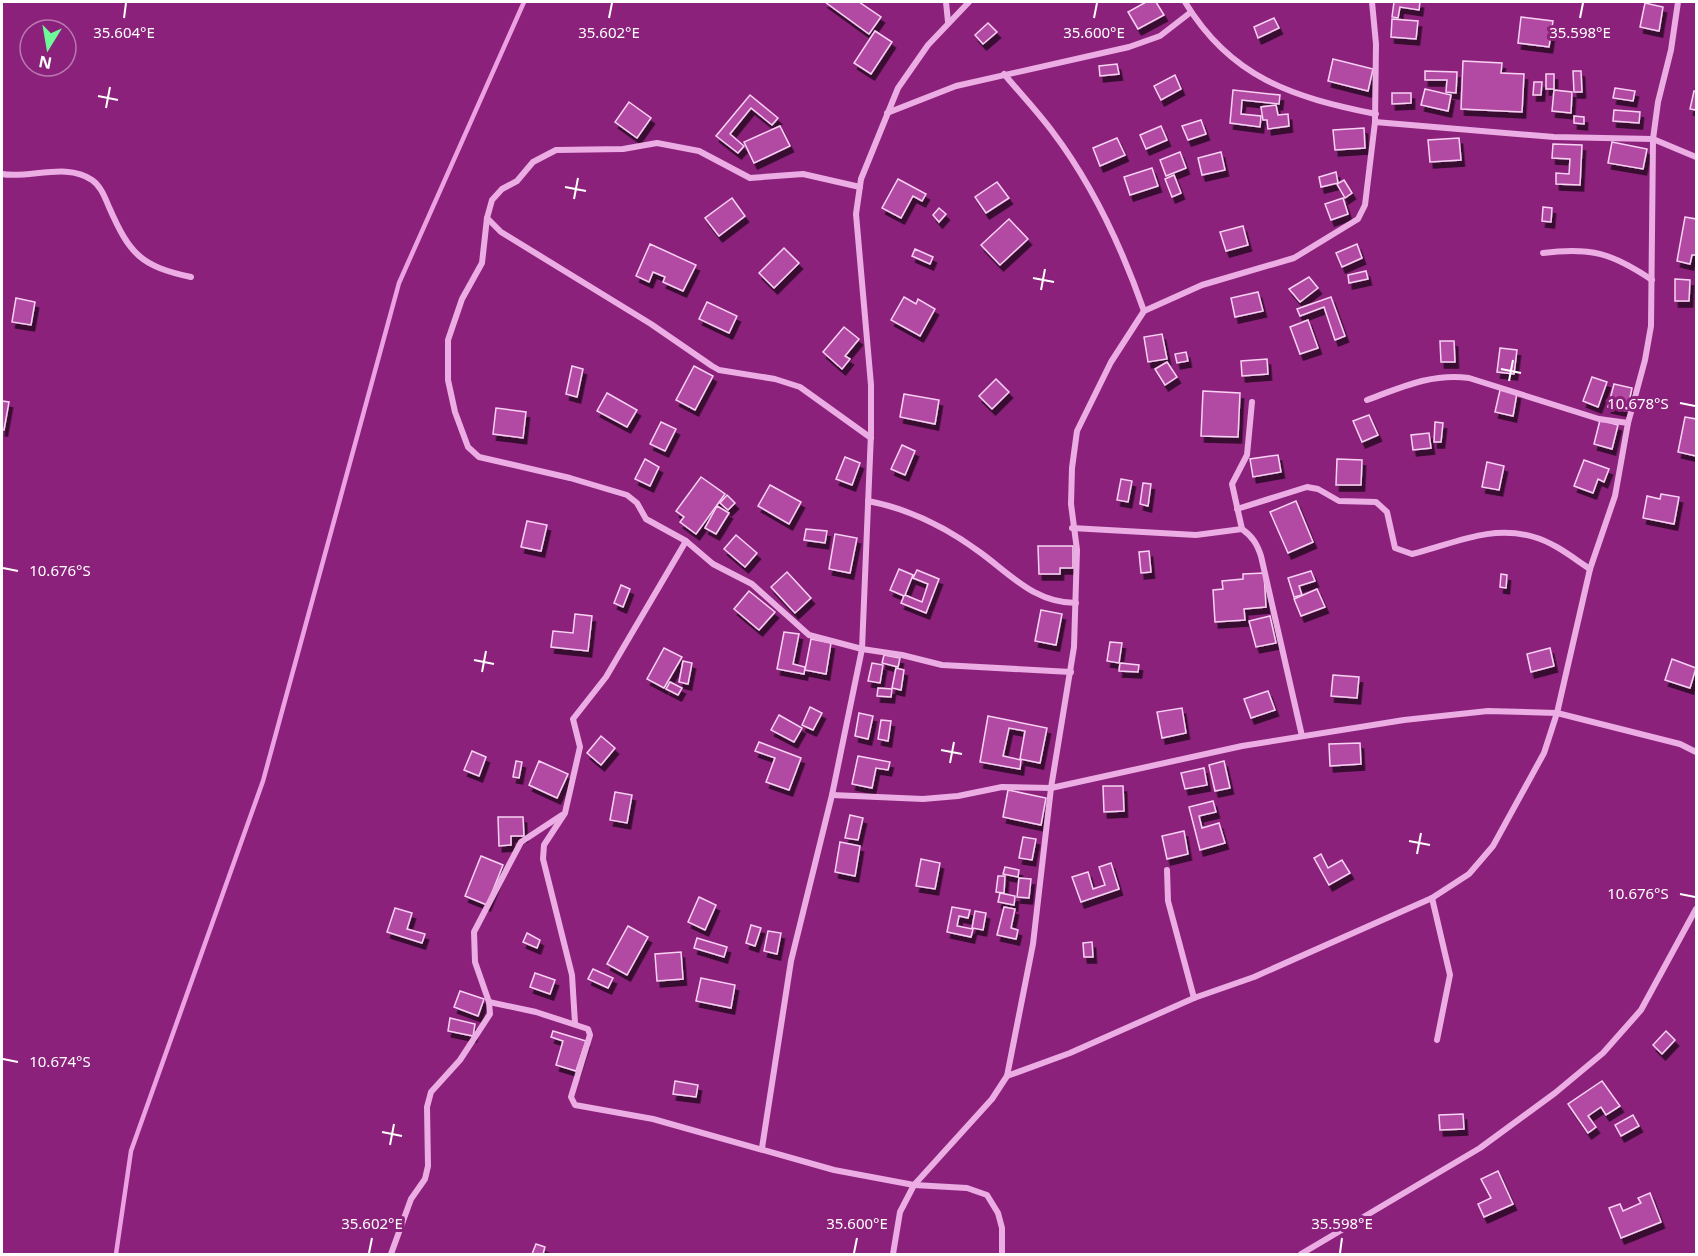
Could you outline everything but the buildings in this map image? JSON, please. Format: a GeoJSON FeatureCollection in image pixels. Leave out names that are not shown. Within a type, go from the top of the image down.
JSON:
{"type":"FeatureCollection","features":[{"type":"Feature","properties":{"kind":"street"},"geometry":{"type":"LineString","coordinates":[[946,2],[948,22]]}},
{"type":"Feature","properties":{"kind":"street"},"geometry":{"type":"LineString","coordinates":[[762,1148],[780,1017],[791,961],[832,795],[862,649],[871,438],[871,385],[856,214],[860,187],[871,148],[898,88],[928,45],[969,2]]}},
{"type":"Feature","properties":{"kind":"street"},"geometry":{"type":"LineString","coordinates":[[1185,2],[1233,60],[1259,79],[1324,104],[1376,114]]}},
{"type":"Feature","properties":{"kind":"street"},"geometry":{"type":"LineString","coordinates":[[893,1254],[900,1212],[914,1185],[985,1107],[1007,1076],[1033,944],[1051,788],[1071,672],[1077,550],[1072,528],[1072,468],[1077,431],[1111,362],[1144,312],[1202,285],[1294,258],[1353,223],[1365,205],[1376,122],[1376,44],[1372,2]]}},
{"type":"Feature","properties":{"kind":"street"},"geometry":{"type":"LineString","coordinates":[[1007,1076],[1059,1057],[1194,998],[1254,977],[1432,898],[1469,874],[1493,846],[1544,753],[1557,712],[1590,569],[1615,496],[1628,423],[1651,326],[1653,139],[1678,2]]}},
{"type":"Feature","properties":{"kind":"street"},"geometry":{"type":"LineString","coordinates":[[887,113],[956,86],[1129,47],[1160,36],[1191,12]]}},
{"type":"Feature","properties":{"kind":"street"},"geometry":{"type":"LineString","coordinates":[[1004,74],[1052,131],[1088,184],[1131,272],[1144,312]]}},
{"type":"Feature","properties":{"kind":"street"},"geometry":{"type":"LineString","coordinates":[[1376,122],[1554,137],[1653,139],[1696,157]]}},
{"type":"Feature","properties":{"kind":"street"},"geometry":{"type":"LineString","coordinates":[[860,187],[803,174],[750,178],[699,151],[657,143],[623,149],[556,150],[533,162],[517,182],[496,194],[487,218],[482,263],[462,300],[448,340],[448,380],[455,412],[468,447],[479,457],[570,478],[627,495],[637,503],[646,519],[686,541],[712,564],[752,584],[809,635],[862,649],[902,655],[942,665],[1071,672]]}},
{"type":"Feature","properties":{"kind":"street"},"geometry":{"type":"LineString","coordinates":[[2,174],[66,172],[92,180],[103,194],[118,229],[143,260],[166,272],[191,277]]}},
{"type":"Feature","properties":{"kind":"street"},"geometry":{"type":"LineString","coordinates":[[487,218],[521,245],[651,324],[712,366],[800,387],[871,438]]}},
{"type":"Feature","properties":{"kind":"street"},"geometry":{"type":"LineString","coordinates":[[1543,253],[1579,249],[1610,257],[1634,267],[1652,280]]}},
{"type":"Feature","properties":{"kind":"street"},"geometry":{"type":"LineString","coordinates":[[1367,400],[1428,378],[1450,376],[1469,378],[1599,420],[1628,423]]}},
{"type":"Feature","properties":{"kind":"street"},"geometry":{"type":"LineString","coordinates":[[1252,402],[1247,455],[1232,484],[1242,530],[1256,542],[1261,556],[1302,736]]}},
{"type":"Feature","properties":{"kind":"street"},"geometry":{"type":"LineString","coordinates":[[1237,509],[1307,487],[1318,489],[1339,501],[1376,502],[1387,512],[1395,548],[1405,553],[1412,554],[1491,532],[1534,536],[1554,545],[1590,569]]}},
{"type":"Feature","properties":{"kind":"street"},"geometry":{"type":"LineString","coordinates":[[868,501],[899,507],[922,516],[981,553],[1022,586],[1042,596],[1076,603]]}},
{"type":"Feature","properties":{"kind":"street"},"geometry":{"type":"LineString","coordinates":[[1072,528],[1196,535],[1242,530]]}},
{"type":"Feature","properties":{"kind":"street"},"geometry":{"type":"LineString","coordinates":[[575,1023],[572,975],[543,859],[544,845],[565,813],[580,747],[573,719],[606,677],[686,541]]}},
{"type":"Feature","properties":{"kind":"street"},"geometry":{"type":"LineString","coordinates":[[832,795],[923,799],[958,796],[1002,787],[1051,788],[1109,773],[1302,736],[1404,720],[1488,711],[1557,712],[1680,744],[1696,752]]}},
{"type":"Feature","properties":{"kind":"street"},"geometry":{"type":"LineString","coordinates":[[391,1254],[411,1199],[425,1179],[430,1092],[460,1060],[488,1019],[489,1002],[475,962],[474,932],[521,842],[565,813]]}},
{"type":"Feature","properties":{"kind":"street"},"geometry":{"type":"LineString","coordinates":[[1167,870],[1168,901],[1194,998]]}},
{"type":"Feature","properties":{"kind":"street"},"geometry":{"type":"LineString","coordinates":[[1432,898],[1450,975],[1437,1040]]}},
{"type":"Feature","properties":{"kind":"street"},"geometry":{"type":"LineString","coordinates":[[1301,1254],[1480,1148],[1555,1093],[1603,1053],[1641,1010],[1696,909]]}},
{"type":"Feature","properties":{"kind":"street"},"geometry":{"type":"LineString","coordinates":[[489,1002],[575,1023],[588,1029],[590,1035],[571,1097],[575,1105],[653,1119],[834,1170],[914,1185],[967,1188],[987,1195],[998,1213],[1002,1228],[1002,1254]]}},
{"type":"Feature","properties":{"kind":"waterway"},"geometry":{"type":"LineString","coordinates":[[116,1254],[131,1151],[263,781],[399,283],[524,2]]}}]}
